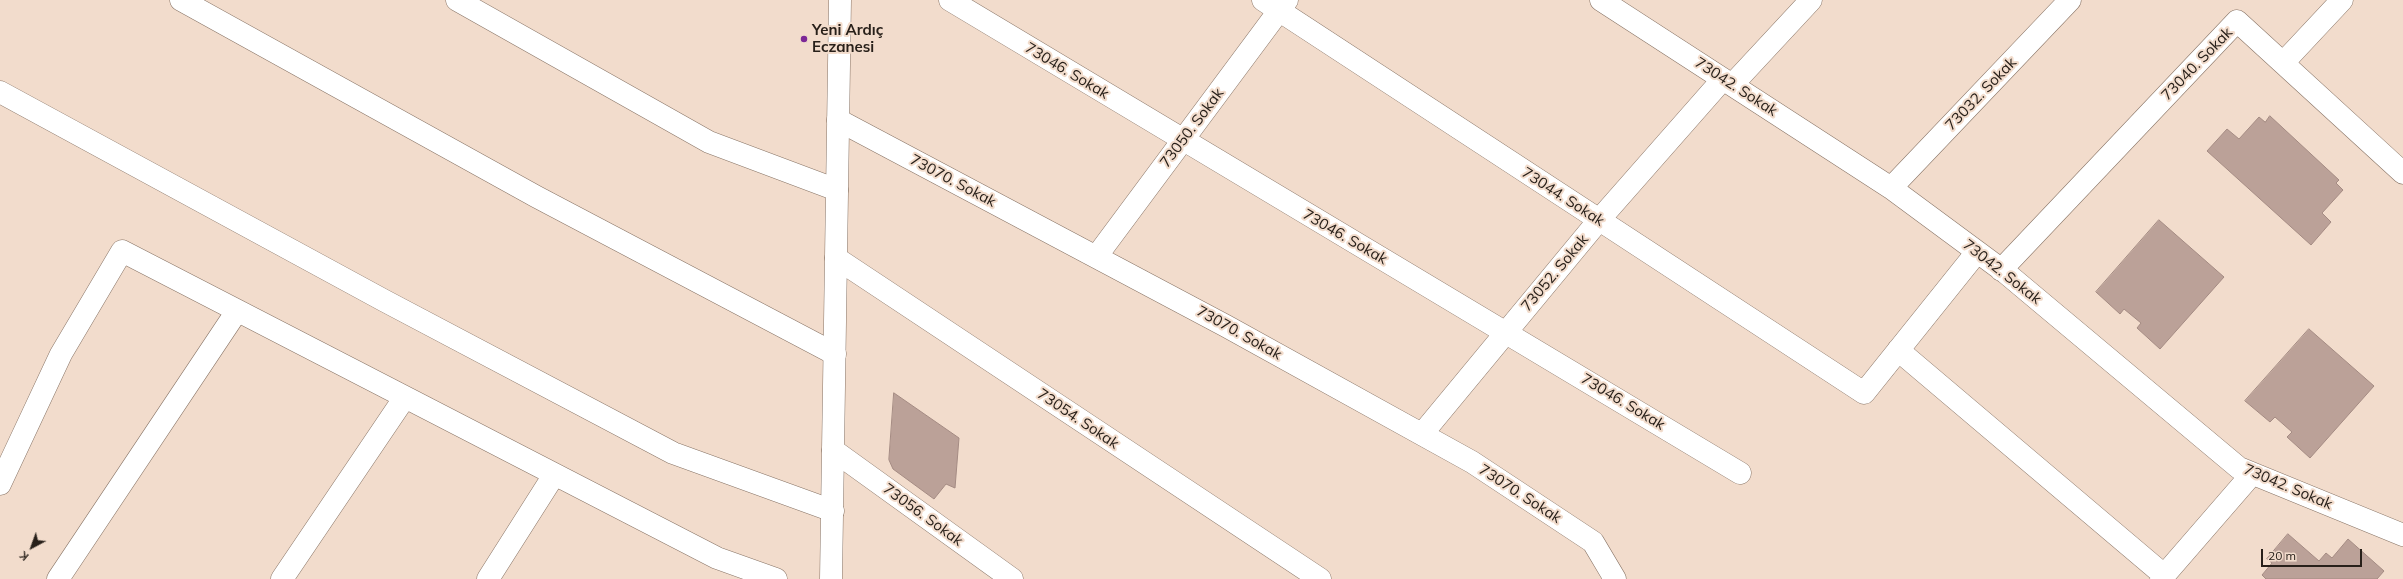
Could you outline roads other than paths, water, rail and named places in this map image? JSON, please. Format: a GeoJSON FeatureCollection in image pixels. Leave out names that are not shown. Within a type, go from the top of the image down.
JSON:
{"type":"FeatureCollection","features":[{"type":"Feature","properties":{"kind":"street"},"geometry":{"type":"LineString","coordinates":[[181,0],[537,197],[835,354]]}},
{"type":"Feature","properties":{"kind":"street"},"geometry":{"type":"LineString","coordinates":[[457,0],[709,142],[837,190]]}},
{"type":"Feature","properties":{"kind":"street"},"geometry":{"type":"LineString","coordinates":[[831,579],[840,0]]}},
{"type":"Feature","properties":{"kind":"street","name":"73046. Sokak"},"geometry":{"type":"LineString","coordinates":[[950,0],[1182,141],[1506,332],[1740,473]]}},
{"type":"Feature","properties":{"kind":"street","name":"73042. Sokak"},"geometry":{"type":"LineString","coordinates":[[1601,0],[1892,188],[2001,270],[2239,468],[2403,535]]}},
{"type":"Feature","properties":{"kind":"street","name":"73052. Sokak"},"geometry":{"type":"LineString","coordinates":[[1422,434],[1599,220],[1728,82],[1811,0]]}},
{"type":"Feature","properties":{"kind":"street","name":"73032. Sokak"},"geometry":{"type":"LineString","coordinates":[[1892,188],[2070,0]]}},
{"type":"Feature","properties":{"kind":"street"},"geometry":{"type":"LineString","coordinates":[[2283,63],[2342,0]]}},
{"type":"Feature","properties":{"kind":"street","name":"73050. Sokak"},"geometry":{"type":"LineString","coordinates":[[1096,256],[1182,141],[1277,3]]}},
{"type":"Feature","properties":{"kind":"street","name":"73044. Sokak"},"geometry":{"type":"LineString","coordinates":[[1277,3],[1599,220],[1864,393],[1898,350]]}},
{"type":"Feature","properties":{"kind":"street","name":"73040. Sokak"},"geometry":{"type":"LineString","coordinates":[[2001,270],[2237,21],[2403,173]]}},
{"type":"Feature","properties":{"kind":"street"},"geometry":{"type":"LineString","coordinates":[[0,92],[385,301],[673,453],[833,511]]}},
{"type":"Feature","properties":{"kind":"street","name":"73070. Sokak"},"geometry":{"type":"LineString","coordinates":[[838,120],[1096,256],[1472,462],[1593,542],[1615,579]]}},
{"type":"Feature","properties":{"kind":"street"},"geometry":{"type":"LineString","coordinates":[[0,484],[61,354],[122,252],[717,558],[776,579]]}},
{"type":"Feature","properties":{"kind":"street"},"geometry":{"type":"LineString","coordinates":[[1977,252],[1898,350],[2163,578],[2252,474]]}},
{"type":"Feature","properties":{"kind":"street","name":"73054. Sokak"},"geometry":{"type":"LineString","coordinates":[[836,258],[1320,579]]}},
{"type":"Feature","properties":{"kind":"street"},"geometry":{"type":"LineString","coordinates":[[58,579],[237,311]]}},
{"type":"Feature","properties":{"kind":"street"},"geometry":{"type":"LineString","coordinates":[[282,579],[405,398]]}},
{"type":"Feature","properties":{"kind":"street","name":"73056. Sokak"},"geometry":{"type":"LineString","coordinates":[[833,450],[1012,579]]}},
{"type":"Feature","properties":{"kind":"street"},"geometry":{"type":"LineString","coordinates":[[488,579],[554,475]]}},
{"type":"Feature","properties":{"kind":"place","name":"Yeni Ardıç Eczanesi"},"geometry":{"type":"Point","coordinates":[804,39]}}]}
